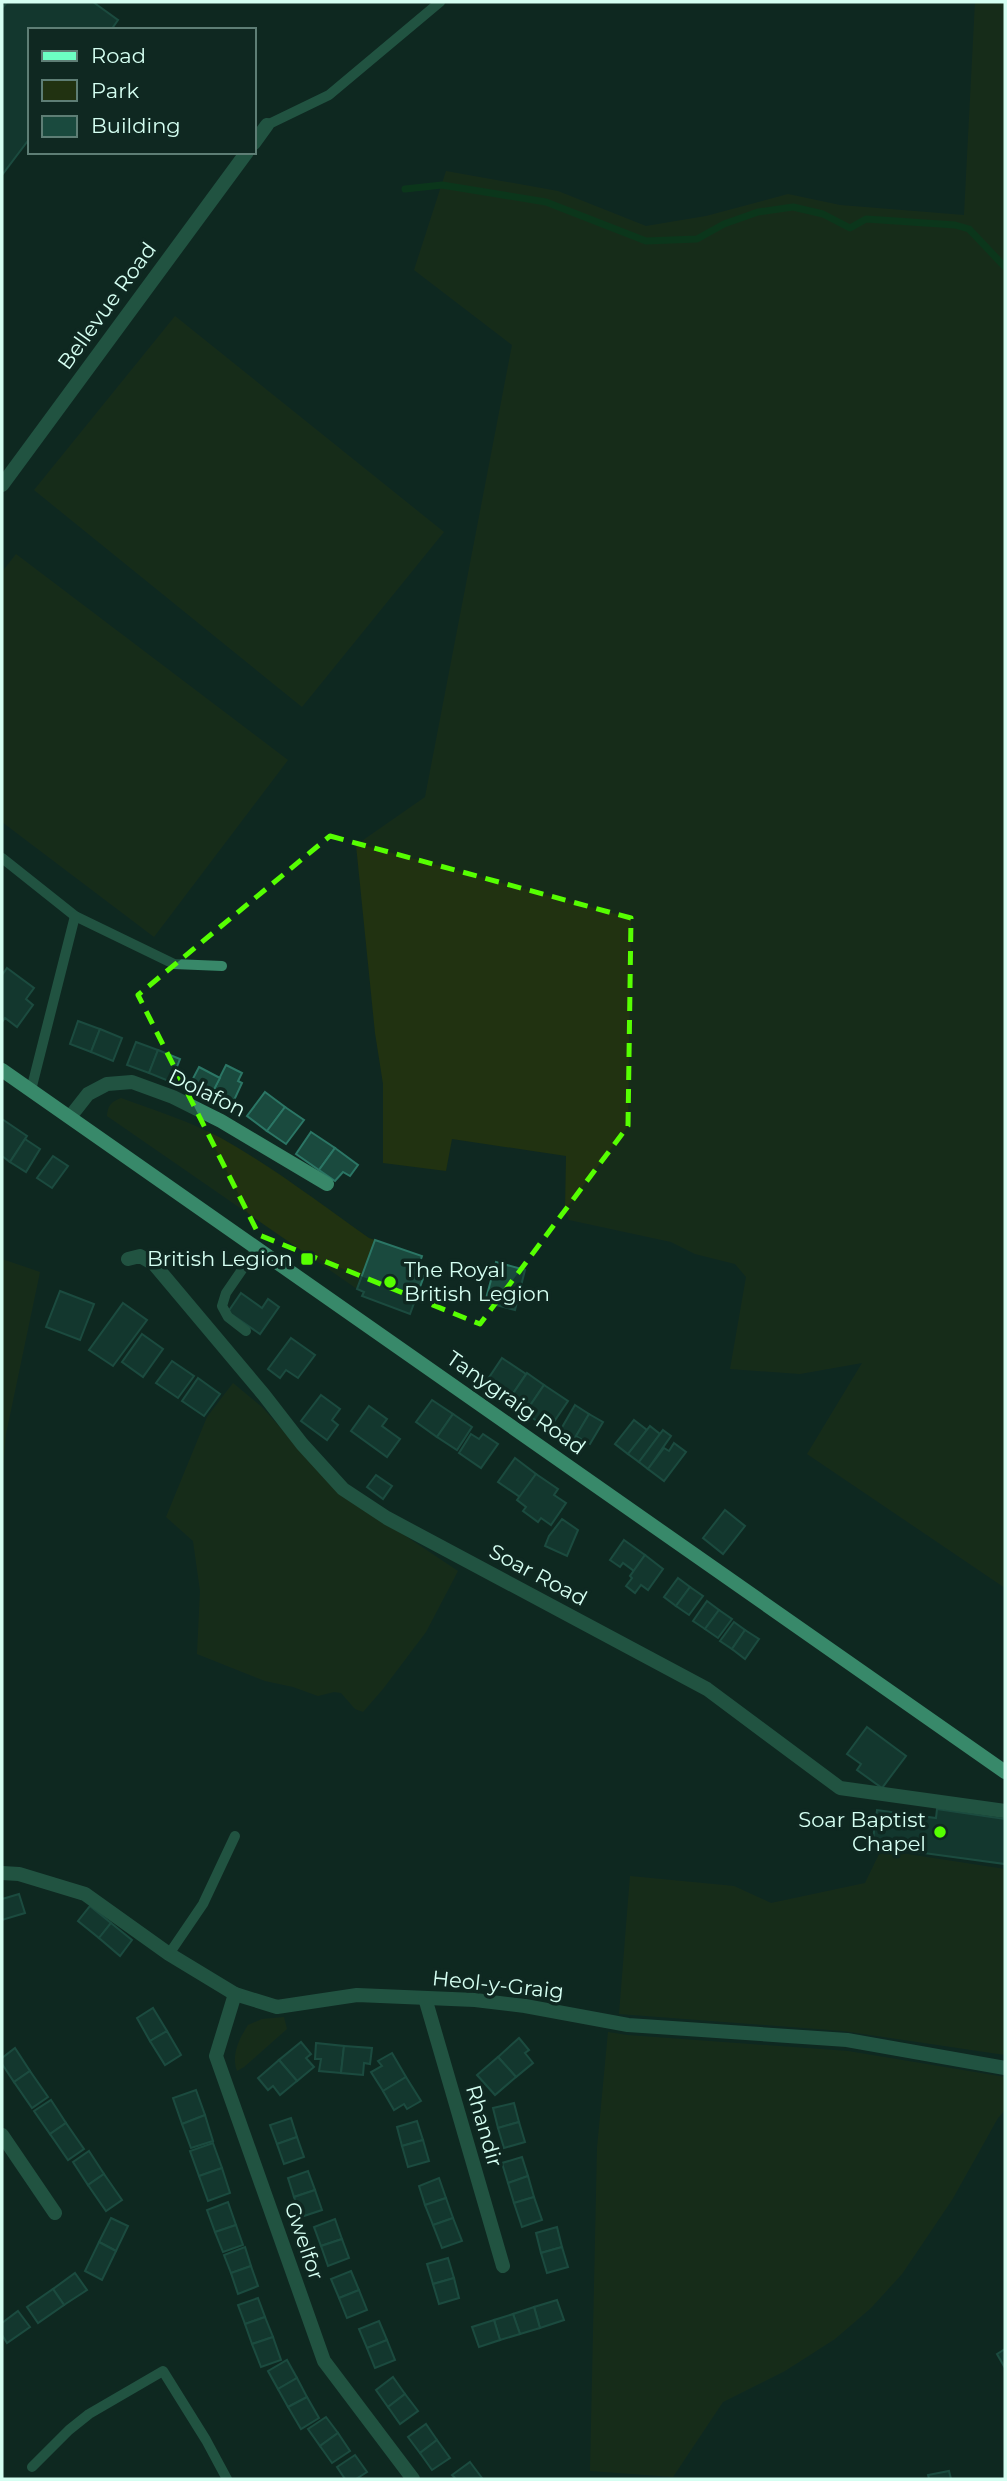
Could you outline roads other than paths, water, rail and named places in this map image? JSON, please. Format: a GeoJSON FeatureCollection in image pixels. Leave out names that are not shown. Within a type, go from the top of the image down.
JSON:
{"type":"FeatureCollection","features":[{"type":"Feature","properties":{"kind":"main road","name":"Tanygraig Road"},"geometry":{"type":"LineString","coordinates":[[2,1070],[1005,1772]]}},
{"type":"Feature","properties":{"kind":"street"},"geometry":{"type":"LineString","coordinates":[[256,140],[267,125]]}},
{"type":"Feature","properties":{"kind":"street","name":"Bellevue Road"},"geometry":{"type":"LineString","coordinates":[[2,485],[246,154]]}},
{"type":"Feature","properties":{"kind":"street","name":"Dolafon"},"geometry":{"type":"LineString","coordinates":[[70,1117],[88,1094],[107,1084],[132,1082],[173,1097],[221,1121],[327,1184]]}},
{"type":"Feature","properties":{"kind":"street","name":"Soar Road"},"geometry":{"type":"LineString","coordinates":[[128,1259],[140,1256],[154,1264],[342,1489],[387,1518],[707,1689],[840,1788],[1005,1811]]}},
{"type":"Feature","properties":{"kind":"street","name":"Heol-y-Graig"},"geometry":{"type":"LineString","coordinates":[[2,1874],[19,1874],[85,1894],[169,1954],[235,1994],[277,2007],[358,1995],[475,2000],[513,2004],[628,2025],[848,2034],[1005,2068]]}},
{"type":"Feature","properties":{"kind":"street","name":"Gwelfor"},"geometry":{"type":"LineString","coordinates":[[235,1994],[216,2056],[324,2361],[413,2479]]}},
{"type":"Feature","properties":{"kind":"street","name":"Rhandir"},"geometry":{"type":"LineString","coordinates":[[425,1998],[503,2266]]}},
{"type":"Feature","properties":{"kind":"street"},"geometry":{"type":"LineString","coordinates":[[2,2135],[55,2213]]}},
{"type":"Feature","properties":{"kind":"lane"},"geometry":{"type":"LineString","coordinates":[[267,125],[330,95],[440,2]]}},
{"type":"Feature","properties":{"kind":"lane"},"geometry":{"type":"LineString","coordinates":[[2,858],[75,916],[174,964],[222,966]]}},
{"type":"Feature","properties":{"kind":"lane"},"geometry":{"type":"LineString","coordinates":[[31,1090],[75,916]]}},
{"type":"Feature","properties":{"kind":"lane"},"geometry":{"type":"LineString","coordinates":[[246,1331],[228,1317],[222,1306],[226,1293],[257,1248]]}},
{"type":"Feature","properties":{"kind":"lane"},"geometry":{"type":"LineString","coordinates":[[169,1954],[203,1904],[235,1836]]}},
{"type":"Feature","properties":{"kind":"lane"},"geometry":{"type":"LineString","coordinates":[[32,2467],[89,2414],[163,2371],[227,2479]]}},
{"type":"Feature","properties":{"kind":"waterway"},"geometry":{"type":"LineString","coordinates":[[405,189],[442,185],[546,202],[646,241],[697,239],[724,224],[758,212],[793,207],[823,214],[850,228],[866,219],[955,225],[969,229],[1005,267]]}},
{"type":"Feature","properties":{"kind":"place","name":"British Legion"},"geometry":{"type":"Point","coordinates":[307,1259]}},
{"type":"Feature","properties":{"kind":"place","name":"The Royal British Legion"},"geometry":{"type":"Point","coordinates":[390,1282]}},
{"type":"Feature","properties":{"kind":"place","name":"Soar Baptist Chapel"},"geometry":{"type":"Point","coordinates":[940,1832]}}]}
